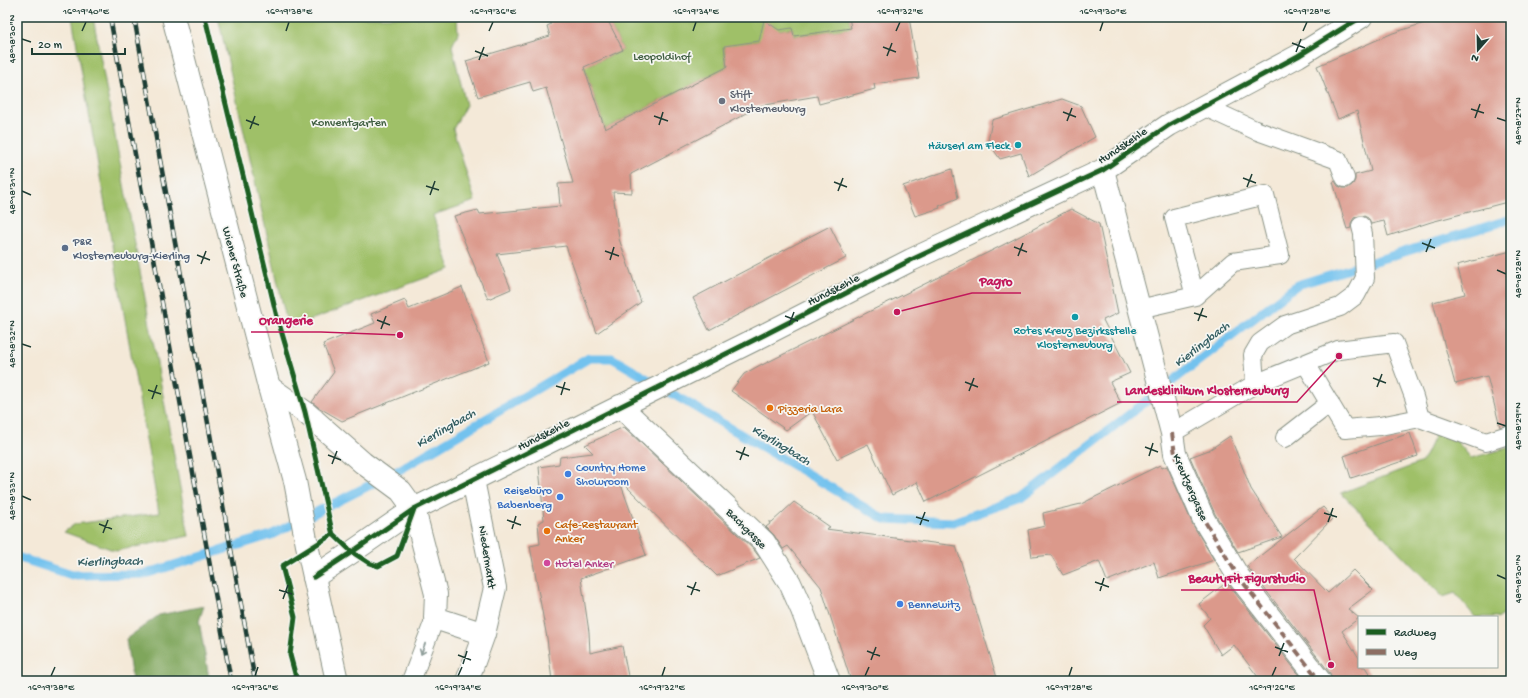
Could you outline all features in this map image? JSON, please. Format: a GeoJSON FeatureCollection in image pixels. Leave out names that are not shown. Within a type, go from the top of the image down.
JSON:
{"type":"FeatureCollection","features":[{"type":"Feature","properties":{"kind":"street","name":"Wiener Straße"},"geometry":{"type":"LineString","coordinates":[[173,17],[269,388],[295,481],[314,577]]}},
{"type":"Feature","properties":{"kind":"street","name":"Hundskehle"},"geometry":{"type":"LineString","coordinates":[[314,577],[414,509],[764,335],[911,260],[1103,170],[1169,125],[1298,56],[1361,17]]}},
{"type":"Feature","properties":{"kind":"street","name":"Kreutzergasse"},"geometry":{"type":"LineString","coordinates":[[1103,170],[1172,433],[1175,454],[1204,520],[1238,576],[1320,681]]}},
{"type":"Feature","properties":{"kind":"street"},"geometry":{"type":"LineString","coordinates":[[269,388],[305,412],[363,463],[401,491],[414,509],[436,594],[435,618],[484,634]]}},
{"type":"Feature","properties":{"kind":"street","name":"Bachgasse"},"geometry":{"type":"LineString","coordinates":[[629,402],[764,542],[790,583],[829,681]]}},
{"type":"Feature","properties":{"kind":"street","name":"Niedermarkt"},"geometry":{"type":"LineString","coordinates":[[467,681],[484,634],[495,588],[473,480]]}},
{"type":"Feature","properties":{"kind":"street"},"geometry":{"type":"LineString","coordinates":[[314,577],[337,681]]}},
{"type":"Feature","properties":{"kind":"lane"},"geometry":{"type":"LineString","coordinates":[[1203,106],[1255,130],[1338,160],[1345,178]]}},
{"type":"Feature","properties":{"kind":"lane"},"geometry":{"type":"LineString","coordinates":[[1139,309],[1194,296],[1234,262],[1280,255],[1265,196],[1174,218],[1194,296]]}},
{"type":"Feature","properties":{"kind":"lane"},"geometry":{"type":"LineString","coordinates":[[1255,384],[1253,355],[1260,343],[1286,325],[1340,307],[1356,296],[1365,278],[1362,230]]}},
{"type":"Feature","properties":{"kind":"lane"},"geometry":{"type":"LineString","coordinates":[[1172,433],[1255,384],[1338,350],[1394,343],[1414,397],[1420,418]]}},
{"type":"Feature","properties":{"kind":"lane"},"geometry":{"type":"LineString","coordinates":[[1306,364],[1345,429],[1380,426],[1420,418],[1486,442],[1511,434]]}},
{"type":"Feature","properties":{"kind":"lane"},"geometry":{"type":"LineString","coordinates":[[1285,438],[1330,404]]}},
{"type":"Feature","properties":{"kind":"lane"},"geometry":{"type":"LineString","coordinates":[[411,681],[435,618]]}},
{"type":"Feature","properties":{"kind":"green space"},"geometry":{"type":"Polygon","coordinates":[[[72,17],[93,17],[189,536],[116,551],[64,532],[75,524],[159,513],[72,17]]]}},
{"type":"Feature","properties":{"kind":"green space","name":"Konventgarten"},"geometry":{"type":"Polygon","coordinates":[[[218,17],[457,17],[458,33],[452,46],[466,105],[453,129],[475,201],[433,215],[450,269],[288,328],[218,17]]]}},
{"type":"Feature","properties":{"kind":"green space","name":"Leopoldihof"},"geometry":{"type":"Polygon","coordinates":[[[606,17],[849,17],[851,28],[794,36],[792,28],[779,30],[764,40],[724,47],[727,67],[605,129],[584,67],[623,50],[606,17]]]}},
{"type":"Feature","properties":{"kind":"green space"},"geometry":{"type":"Polygon","coordinates":[[[1437,431],[1455,439],[1471,458],[1511,447],[1511,611],[1498,618],[1498,616],[1474,616],[1455,593],[1443,597],[1341,493],[1422,462],[1437,431]]]}},
{"type":"Feature","properties":{"kind":"green space"},"geometry":{"type":"Polygon","coordinates":[[[204,606],[199,621],[209,678],[206,681],[132,681],[126,639],[159,615],[204,606]]]}},
{"type":"Feature","properties":{"kind":"building","name":"Stift Klosterneuburg"},"geometry":{"type":"Polygon","coordinates":[[[548,17],[606,17],[623,50],[584,67],[605,129],[727,67],[724,46],[759,41],[764,20],[779,30],[792,28],[794,36],[851,28],[849,17],[909,17],[919,78],[874,84],[875,89],[819,104],[817,96],[748,108],[749,112],[631,174],[632,193],[613,192],[619,239],[641,302],[597,333],[566,246],[497,254],[511,289],[488,299],[454,216],[478,210],[480,214],[560,206],[558,184],[573,183],[546,88],[533,92],[530,82],[478,97],[466,61],[550,36],[547,26],[551,24],[548,17]]]}},
{"type":"Feature","properties":{"kind":"building"},"geometry":{"type":"Polygon","coordinates":[[[1443,17],[1511,17],[1511,201],[1431,222],[1388,236],[1384,221],[1371,224],[1368,218],[1364,216],[1354,218],[1351,223],[1351,228],[1347,229],[1333,182],[1335,181],[1338,186],[1343,188],[1348,188],[1353,184],[1355,175],[1371,171],[1357,111],[1338,119],[1317,66],[1393,33],[1443,17]]]}},
{"type":"Feature","properties":{"kind":"building","name":"Häuserl am Fleck"},"geometry":{"type":"Polygon","coordinates":[[[1062,99],[1081,106],[1095,137],[1029,176],[1021,153],[1000,159],[988,142],[992,120],[1062,99]]]}},
{"type":"Feature","properties":{"kind":"building"},"geometry":{"type":"Polygon","coordinates":[[[952,169],[958,198],[939,206],[940,208],[915,216],[903,186],[952,169]]]}},
{"type":"Feature","properties":{"kind":"building"},"geometry":{"type":"Polygon","coordinates":[[[1071,209],[1099,224],[1118,313],[1103,320],[1130,373],[1110,382],[1121,403],[926,502],[917,482],[892,495],[868,444],[837,459],[812,411],[786,430],[731,391],[744,374],[762,364],[1003,245],[1071,209]]]}},
{"type":"Feature","properties":{"kind":"building"},"geometry":{"type":"Polygon","coordinates":[[[830,226],[846,258],[709,330],[693,298],[830,226]]]}},
{"type":"Feature","properties":{"kind":"building"},"geometry":{"type":"Polygon","coordinates":[[[1511,251],[1511,424],[1500,427],[1487,376],[1455,384],[1433,302],[1465,294],[1457,265],[1511,251]]]}},
{"type":"Feature","properties":{"kind":"building"},"geometry":{"type":"Polygon","coordinates":[[[462,287],[489,362],[342,421],[312,402],[334,372],[323,344],[375,323],[371,314],[405,300],[409,309],[462,287]]]}},
{"type":"Feature","properties":{"kind":"building"},"geometry":{"type":"Polygon","coordinates":[[[624,427],[754,550],[760,558],[717,576],[619,479],[646,555],[581,578],[589,632],[590,653],[622,646],[629,681],[552,681],[547,638],[530,546],[540,544],[538,523],[544,520],[539,467],[559,464],[560,457],[593,453],[585,445],[624,427]]]}},
{"type":"Feature","properties":{"kind":"building"},"geometry":{"type":"Polygon","coordinates":[[[1410,433],[1418,456],[1351,478],[1344,456],[1410,433]]]}},
{"type":"Feature","properties":{"kind":"building"},"geometry":{"type":"Polygon","coordinates":[[[1230,436],[1251,489],[1282,537],[1238,552],[1215,514],[1190,457],[1209,450],[1230,436]]]}},
{"type":"Feature","properties":{"kind":"building"},"geometry":{"type":"Polygon","coordinates":[[[1160,465],[1162,468],[1167,466],[1193,525],[1214,560],[1159,578],[1154,562],[1107,581],[1099,561],[1063,575],[1051,555],[1032,557],[1028,530],[1045,526],[1043,513],[1081,504],[1160,465]]]}},
{"type":"Feature","properties":{"kind":"building","name":"Bennewitz"},"geometry":{"type":"Polygon","coordinates":[[[794,502],[830,527],[826,529],[956,546],[998,681],[851,681],[821,587],[788,546],[783,549],[774,535],[766,527],[770,524],[769,522],[772,522],[794,502]]]}},
{"type":"Feature","properties":{"kind":"building"},"geometry":{"type":"Polygon","coordinates":[[[1323,507],[1333,518],[1294,558],[1328,593],[1353,570],[1373,590],[1348,609],[1358,619],[1342,631],[1358,656],[1358,668],[1366,668],[1374,681],[1332,681],[1330,673],[1247,566],[1323,507]]]}},
{"type":"Feature","properties":{"kind":"building"},"geometry":{"type":"Polygon","coordinates":[[[1227,582],[1304,681],[1261,681],[1234,645],[1221,655],[1203,625],[1210,618],[1199,604],[1227,582]]]}},
{"type":"Feature","properties":{"kind":"waterway","name":"Kierlingbach"},"geometry":{"type":"LineString","coordinates":[[17,557],[72,575],[145,574],[271,535],[394,473],[589,358],[612,358],[884,519],[953,522],[1021,498],[1297,285],[1511,219]]}},
{"type":"Feature","properties":{"kind":"railway"},"geometry":{"type":"LineString","coordinates":[[110,17],[231,681]]}},
{"type":"Feature","properties":{"kind":"railway"},"geometry":{"type":"LineString","coordinates":[[134,17],[255,681]]}},
{"type":"Feature","properties":{"kind":"marked path"},"geometry":{"type":"LineString","coordinates":[[1172,433],[1175,454],[1204,520],[1238,576],[1320,681]]}},
{"type":"Feature","properties":{"kind":"cycle path"},"geometry":{"type":"LineString","coordinates":[[205,17],[276,313],[305,412],[333,534],[352,552],[369,563],[378,566],[397,556],[414,509]]}},
{"type":"Feature","properties":{"kind":"cycle path"},"geometry":{"type":"LineString","coordinates":[[314,577],[414,509],[764,335],[911,260],[1103,170],[1169,125],[1298,56],[1361,17]]}},
{"type":"Feature","properties":{"kind":"cycle path"},"geometry":{"type":"LineString","coordinates":[[297,681],[290,655],[295,617],[282,566],[333,534]]}},
{"type":"Feature","properties":{"kind":"place","name":"Stift Klosterneuburg"},"geometry":{"type":"Point","coordinates":[722,101]}},
{"type":"Feature","properties":{"kind":"place","name":"Häuserl am Fleck"},"geometry":{"type":"Point","coordinates":[1018,145]}},
{"type":"Feature","properties":{"kind":"place","name":"P&R Klosterneuburg-Kierling"},"geometry":{"type":"Point","coordinates":[65,248]}},
{"type":"Feature","properties":{"kind":"place","name":"Pagro"},"geometry":{"type":"Point","coordinates":[897,312]}},
{"type":"Feature","properties":{"kind":"place","name":"Rotes Kreuz Bezirksstelle Klosterneuburg"},"geometry":{"type":"Point","coordinates":[1075,317]}},
{"type":"Feature","properties":{"kind":"place","name":"Orangerie"},"geometry":{"type":"Point","coordinates":[400,335]}},
{"type":"Feature","properties":{"kind":"place","name":"Landesklinikum Klosterneuburg"},"geometry":{"type":"Point","coordinates":[1339,356]}},
{"type":"Feature","properties":{"kind":"place","name":"Pizzeria Lara"},"geometry":{"type":"Point","coordinates":[770,408]}},
{"type":"Feature","properties":{"kind":"place","name":"Country Home Showroom"},"geometry":{"type":"Point","coordinates":[568,474]}},
{"type":"Feature","properties":{"kind":"place","name":"Reisebüro Babenberg"},"geometry":{"type":"Point","coordinates":[560,497]}},
{"type":"Feature","properties":{"kind":"place","name":"Cafe-Restaurant Anker"},"geometry":{"type":"Point","coordinates":[547,531]}},
{"type":"Feature","properties":{"kind":"place","name":"Hotel Anker"},"geometry":{"type":"Point","coordinates":[547,563]}},
{"type":"Feature","properties":{"kind":"place","name":"Bennewitz"},"geometry":{"type":"Point","coordinates":[900,604]}},
{"type":"Feature","properties":{"kind":"place","name":"BeautyFit Figurstudio"},"geometry":{"type":"Point","coordinates":[1331,665]}}]}
